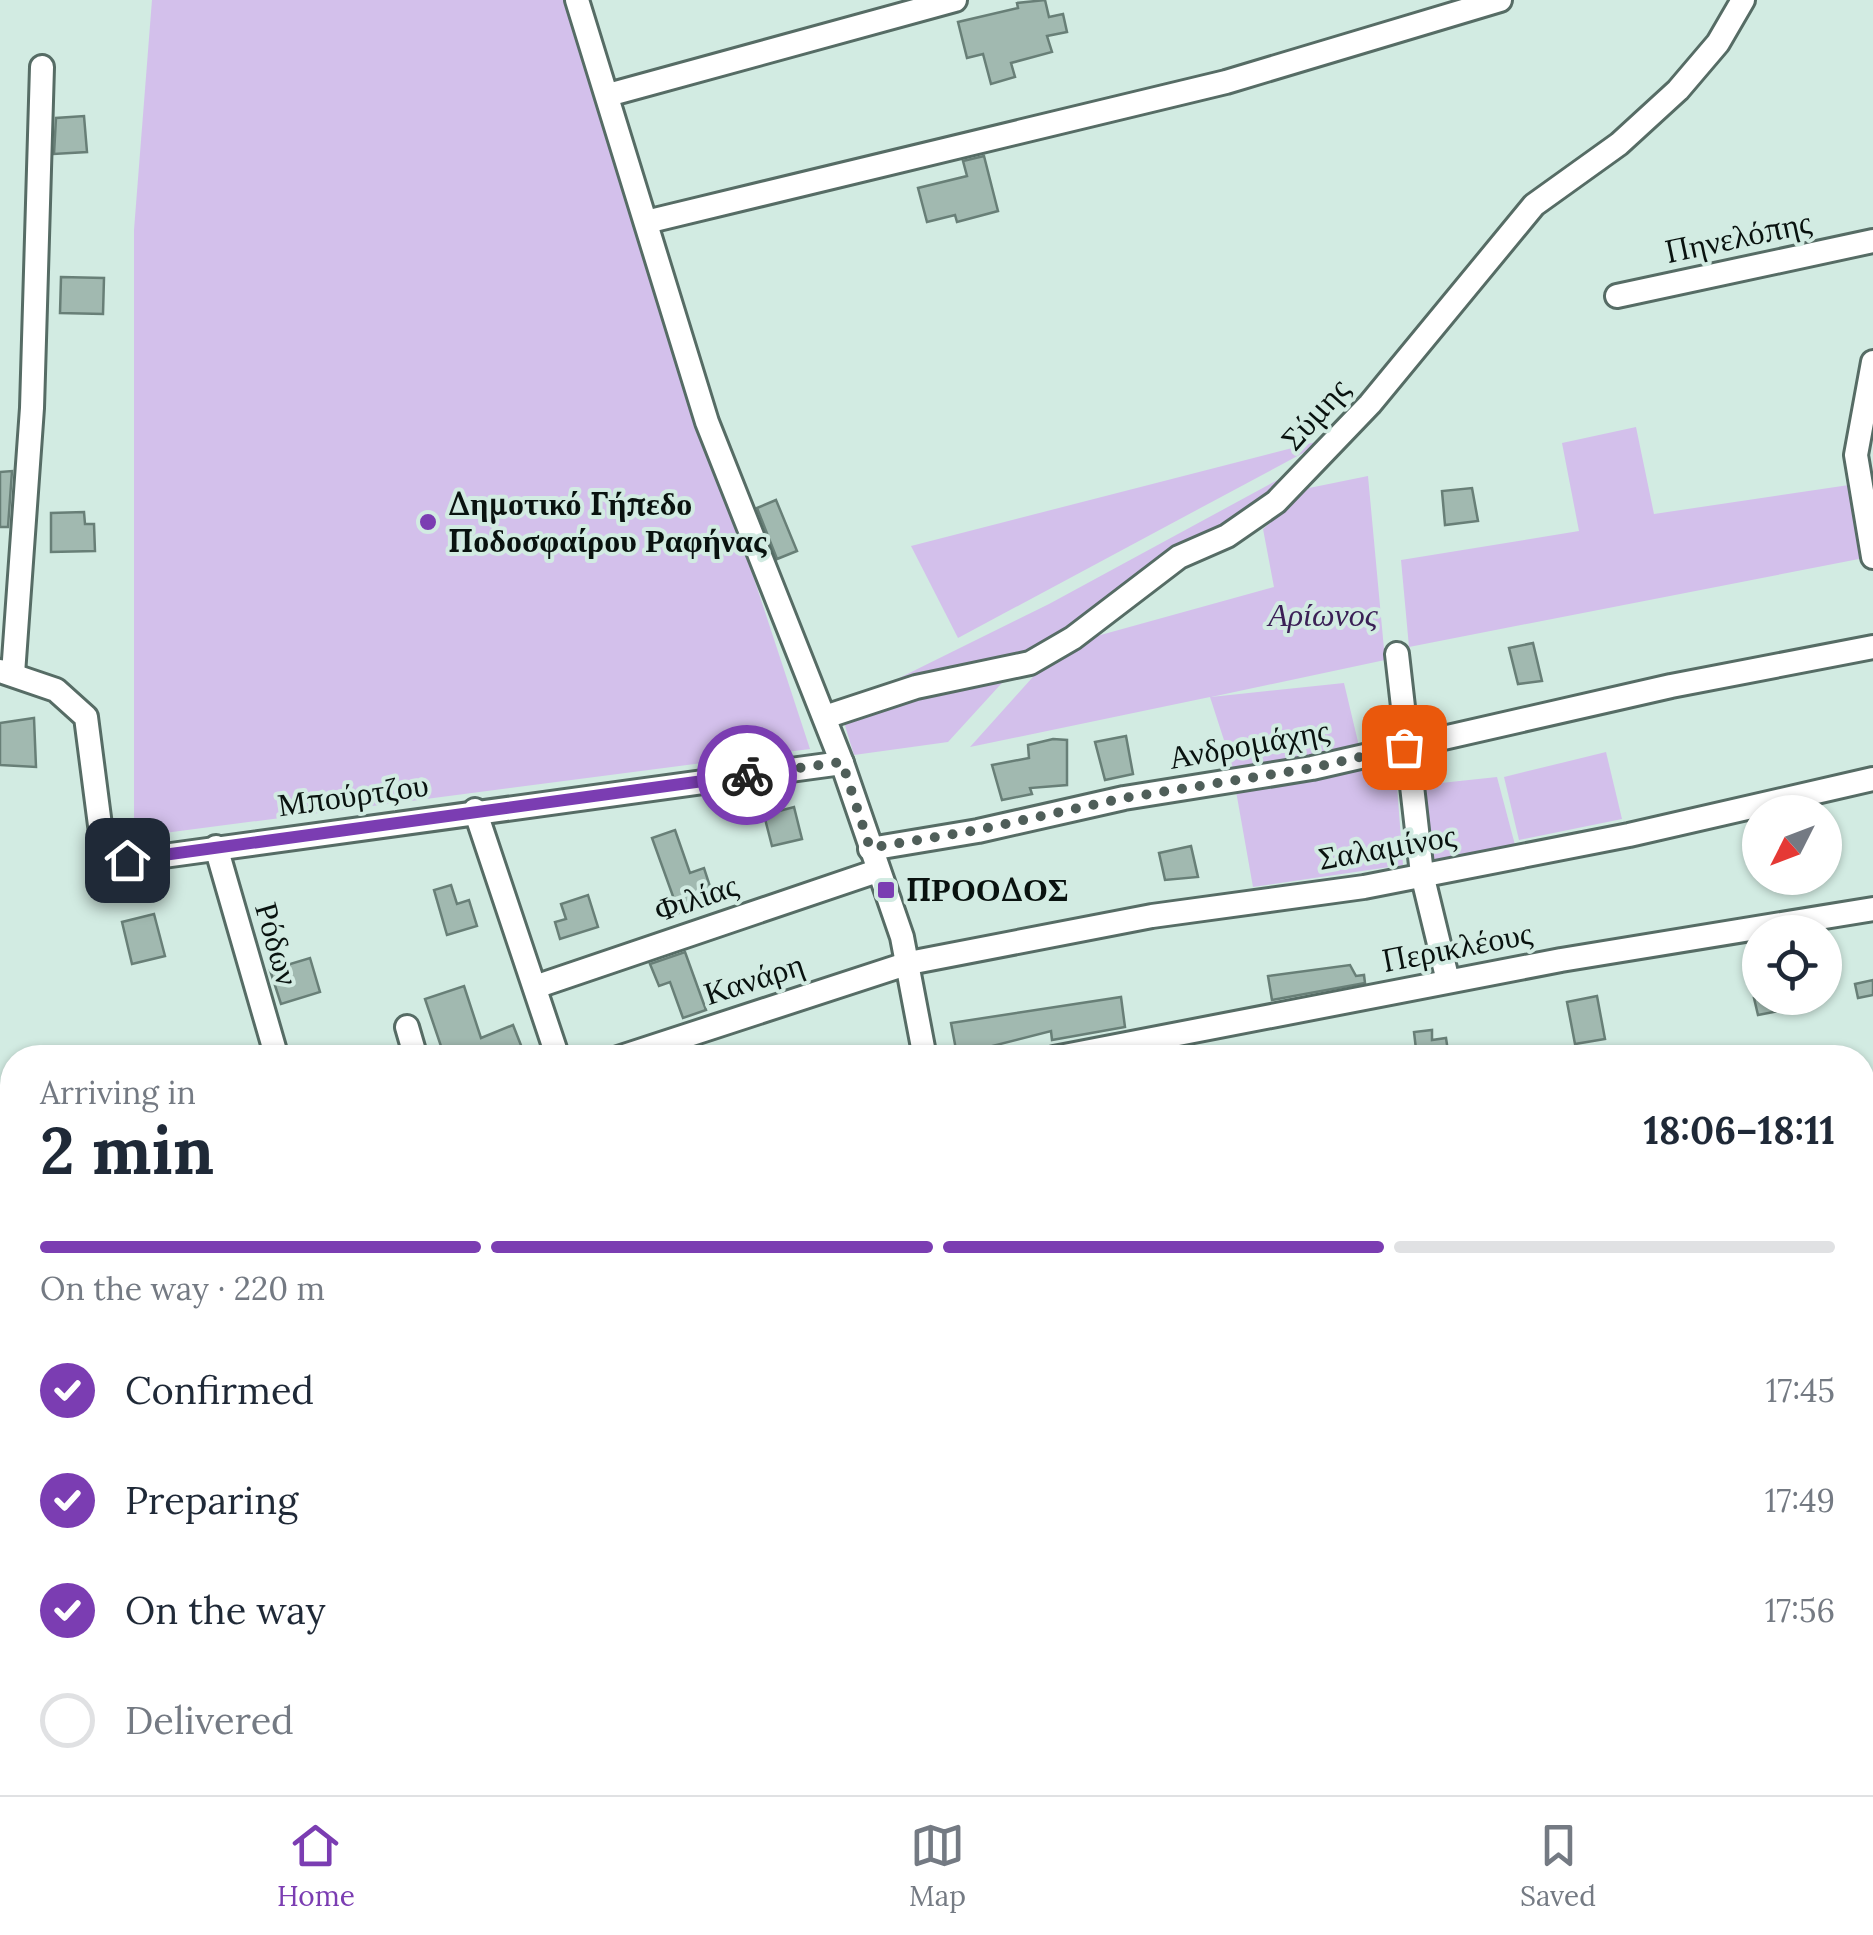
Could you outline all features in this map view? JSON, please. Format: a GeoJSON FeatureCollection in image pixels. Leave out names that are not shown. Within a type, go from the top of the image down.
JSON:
{"type":"FeatureCollection","features":[{"type":"Feature","properties":{"kind":"street"},"geometry":{"type":"LineString","coordinates":[[577,0],[707,422],[842,762],[909,963],[923,1045]]}},
{"type":"Feature","properties":{"kind":"street"},"geometry":{"type":"LineString","coordinates":[[608,95],[954,0]]}},
{"type":"Feature","properties":{"kind":"street"},"geometry":{"type":"LineString","coordinates":[[646,222],[1226,82],[1500,0]]}},
{"type":"Feature","properties":{"kind":"street","name":"Σύμης"},"geometry":{"type":"LineString","coordinates":[[825,717],[916,686],[1030,663],[1073,638],[1179,557],[1227,536],[1276,502],[1359,416],[1534,205],[1619,144],[1678,90],[1718,43],[1743,0]]}},
{"type":"Feature","properties":{"kind":"street"},"geometry":{"type":"LineString","coordinates":[[7,673],[32,408],[42,67]]}},
{"type":"Feature","properties":{"kind":"street","name":"Πηνελόπης"},"geometry":{"type":"LineString","coordinates":[[1616,296],[1873,240]]}},
{"type":"Feature","properties":{"kind":"street"},"geometry":{"type":"LineString","coordinates":[[1873,362],[1856,454],[1873,556]]}},
{"type":"Feature","properties":{"kind":"street","name":"Ανδρομάχης"},"geometry":{"type":"LineString","coordinates":[[874,860],[978,830],[1124,798],[1312,768],[1671,686],[1873,647]]}},
{"type":"Feature","properties":{"kind":"street"},"geometry":{"type":"LineString","coordinates":[[1397,654],[1404,747],[1422,874],[1448,981]]}},
{"type":"Feature","properties":{"kind":"street","name":"Μπούρτζου"},"geometry":{"type":"LineString","coordinates":[[7,673],[56,690],[86,717],[94,798],[109,847],[127,860],[842,762]]}},
{"type":"Feature","properties":{"kind":"street","name":"Σαλαμίνος"},"geometry":{"type":"LineString","coordinates":[[909,963],[1152,916],[1364,886],[1629,835],[1873,779]]}},
{"type":"Feature","properties":{"kind":"street"},"geometry":{"type":"LineString","coordinates":[[475,810],[554,1045]]}},
{"type":"Feature","properties":{"kind":"street","name":"Ρόδων"},"geometry":{"type":"LineString","coordinates":[[216,848],[273,1045]]}},
{"type":"Feature","properties":{"kind":"street","name":"Φιλίας"},"geometry":{"type":"LineString","coordinates":[[535,987],[874,860]]}},
{"type":"Feature","properties":{"kind":"street","name":"Περικλέους"},"geometry":{"type":"LineString","coordinates":[[1121,1045],[1448,981],[1873,909]]}},
{"type":"Feature","properties":{"kind":"street","name":"Κανάρη"},"geometry":{"type":"LineString","coordinates":[[661,1045],[909,963]]}},
{"type":"Feature","properties":{"kind":"street"},"geometry":{"type":"LineString","coordinates":[[406,1026],[412,1045]]}},
{"type":"Feature","properties":{"kind":"green space"},"geometry":{"type":"Polygon","coordinates":[[[152,0],[564,0],[810,749],[134,837],[134,230],[152,0]]]}},
{"type":"Feature","properties":{"kind":"green space"},"geometry":{"type":"Polygon","coordinates":[[[1636,427],[1654,514],[1849,485],[1864,558],[1409,647],[1401,560],[1579,531],[1562,443],[1636,427]]]}},
{"type":"Feature","properties":{"kind":"green space"},"geometry":{"type":"Polygon","coordinates":[[[1331,438],[958,638],[911,546],[1331,438]]]}},
{"type":"Feature","properties":{"kind":"green space"},"geometry":{"type":"Polygon","coordinates":[[[1307,464],[1250,510],[1172,550],[1029,656],[883,686],[1049,604],[1307,464]]]}},
{"type":"Feature","properties":{"kind":"green space","name":"Αρίωνος"},"geometry":{"type":"Polygon","coordinates":[[[1368,476],[1385,660],[1211,697],[1344,683],[1359,746],[1234,771],[1210,697],[970,747],[1040,669],[1097,636],[1274,587],[1263,529],[1309,488],[1368,476]]]}},
{"type":"Feature","properties":{"kind":"green space"},"geometry":{"type":"Polygon","coordinates":[[[1011,673],[948,742],[854,755],[843,719],[927,690],[1011,673]]]}},
{"type":"Feature","properties":{"kind":"green space"},"geometry":{"type":"Polygon","coordinates":[[[1439,747],[1444,775],[1416,783],[1412,752],[1439,747]]]}},
{"type":"Feature","properties":{"kind":"green space"},"geometry":{"type":"Polygon","coordinates":[[[1606,752],[1622,819],[1519,840],[1504,777],[1606,752]]]}},
{"type":"Feature","properties":{"kind":"green space"},"geometry":{"type":"Polygon","coordinates":[[[1395,760],[1403,865],[1253,887],[1236,791],[1395,760]]]}},
{"type":"Feature","properties":{"kind":"green space"},"geometry":{"type":"Polygon","coordinates":[[[1497,777],[1515,845],[1432,864],[1422,785],[1497,777]]]}},
{"type":"Feature","properties":{"kind":"building"},"geometry":{"type":"Polygon","coordinates":[[[1045,0],[1049,17],[1063,14],[1067,32],[1047,36],[1052,52],[1011,63],[1015,77],[991,84],[983,54],[967,58],[958,22],[1018,8],[1017,3],[1045,0]]]}},
{"type":"Feature","properties":{"kind":"building"},"geometry":{"type":"Polygon","coordinates":[[[84,116],[87,152],[54,154],[56,118],[84,116]]]}},
{"type":"Feature","properties":{"kind":"building"},"geometry":{"type":"Polygon","coordinates":[[[984,156],[998,211],[957,222],[955,215],[927,222],[918,188],[967,176],[963,161],[984,156]]]}},
{"type":"Feature","properties":{"kind":"building"},"geometry":{"type":"Polygon","coordinates":[[[61,277],[104,278],[103,314],[60,313],[61,277]]]}},
{"type":"Feature","properties":{"kind":"building"},"geometry":{"type":"Polygon","coordinates":[[[12,471],[8,527],[0,527],[0,472],[12,471]]]}},
{"type":"Feature","properties":{"kind":"building"},"geometry":{"type":"Polygon","coordinates":[[[1472,488],[1478,521],[1445,525],[1442,491],[1472,488]]]}},
{"type":"Feature","properties":{"kind":"building"},"geometry":{"type":"Polygon","coordinates":[[[776,500],[797,551],[777,559],[757,508],[776,500]]]}},
{"type":"Feature","properties":{"kind":"building"},"geometry":{"type":"Polygon","coordinates":[[[84,512],[85,524],[94,524],[95,551],[51,552],[51,513],[84,512]]]}},
{"type":"Feature","properties":{"kind":"building"},"geometry":{"type":"Polygon","coordinates":[[[1533,643],[1542,681],[1518,684],[1509,648],[1533,643]]]}},
{"type":"Feature","properties":{"kind":"building"},"geometry":{"type":"Polygon","coordinates":[[[34,718],[36,767],[0,765],[0,723],[34,718]]]}},
{"type":"Feature","properties":{"kind":"building"},"geometry":{"type":"Polygon","coordinates":[[[1126,736],[1133,774],[1105,780],[1095,742],[1126,736]]]}},
{"type":"Feature","properties":{"kind":"building"},"geometry":{"type":"Polygon","coordinates":[[[1067,740],[1067,785],[1030,788],[1032,794],[1002,800],[992,765],[1029,758],[1028,745],[1067,740]]]}},
{"type":"Feature","properties":{"kind":"building"},"geometry":{"type":"Polygon","coordinates":[[[794,807],[802,839],[772,846],[764,815],[794,807]]]}},
{"type":"Feature","properties":{"kind":"building"},"geometry":{"type":"Polygon","coordinates":[[[675,830],[690,873],[704,868],[715,902],[679,913],[652,838],[675,830]]]}},
{"type":"Feature","properties":{"kind":"building"},"geometry":{"type":"Polygon","coordinates":[[[1191,846],[1198,877],[1165,880],[1159,853],[1191,846]]]}},
{"type":"Feature","properties":{"kind":"building"},"geometry":{"type":"Polygon","coordinates":[[[451,885],[457,904],[469,900],[477,926],[447,935],[434,890],[451,885]]]}},
{"type":"Feature","properties":{"kind":"building"},"geometry":{"type":"Polygon","coordinates":[[[588,895],[598,927],[560,939],[555,922],[566,919],[561,904],[588,895]]]}},
{"type":"Feature","properties":{"kind":"building"},"geometry":{"type":"Polygon","coordinates":[[[154,914],[165,956],[132,964],[122,922],[154,914]]]}},
{"type":"Feature","properties":{"kind":"building"},"geometry":{"type":"Polygon","coordinates":[[[685,952],[706,1010],[683,1018],[670,982],[659,986],[650,964],[685,952]]]}},
{"type":"Feature","properties":{"kind":"building"},"geometry":{"type":"Polygon","coordinates":[[[310,958],[320,992],[281,1004],[270,970],[310,958]]]}},
{"type":"Feature","properties":{"kind":"building"},"geometry":{"type":"Polygon","coordinates":[[[1350,965],[1356,976],[1364,975],[1365,983],[1272,1000],[1268,976],[1350,965]]]}},
{"type":"Feature","properties":{"kind":"building"},"geometry":{"type":"Polygon","coordinates":[[[1873,980],[1873,995],[1858,998],[1855,984],[1873,980]]]}},
{"type":"Feature","properties":{"kind":"building"},"geometry":{"type":"Polygon","coordinates":[[[464,986],[481,1038],[513,1025],[521,1045],[441,1045],[425,999],[464,986]]]}},
{"type":"Feature","properties":{"kind":"building"},"geometry":{"type":"Polygon","coordinates":[[[1597,996],[1605,1039],[1575,1044],[1567,1002],[1597,996]]]}},
{"type":"Feature","properties":{"kind":"building"},"geometry":{"type":"Polygon","coordinates":[[[1121,997],[1125,1027],[1052,1040],[1051,1031],[996,1045],[955,1045],[951,1023],[1121,997]]]}},
{"type":"Feature","properties":{"kind":"building"},"geometry":{"type":"Polygon","coordinates":[[[1432,1030],[1432,1040],[1446,1038],[1447,1045],[1416,1045],[1414,1032],[1432,1030]]]}},
{"type":"Feature","properties":{"kind":"way so far"},"geometry":{"type":"LineString","coordinates":[[747,775],[842,762],[870,848],[978,830],[1124,798],[1312,768],[1404,747]]}},
{"type":"Feature","properties":{"kind":"place","name":"Δημοτικό Γήπεδο Ποδοσφαίρου Ραφήνας"},"geometry":{"type":"Point","coordinates":[428,522]}},
{"type":"Feature","properties":{"kind":"place","name":"ΠΡΟΟΔΟΣ"},"geometry":{"type":"Point","coordinates":[886,890]}},
{"type":"Feature","properties":{"kind":"route"},"geometry":{"type":"LineString","coordinates":[[127,860],[747,775]]}}]}
